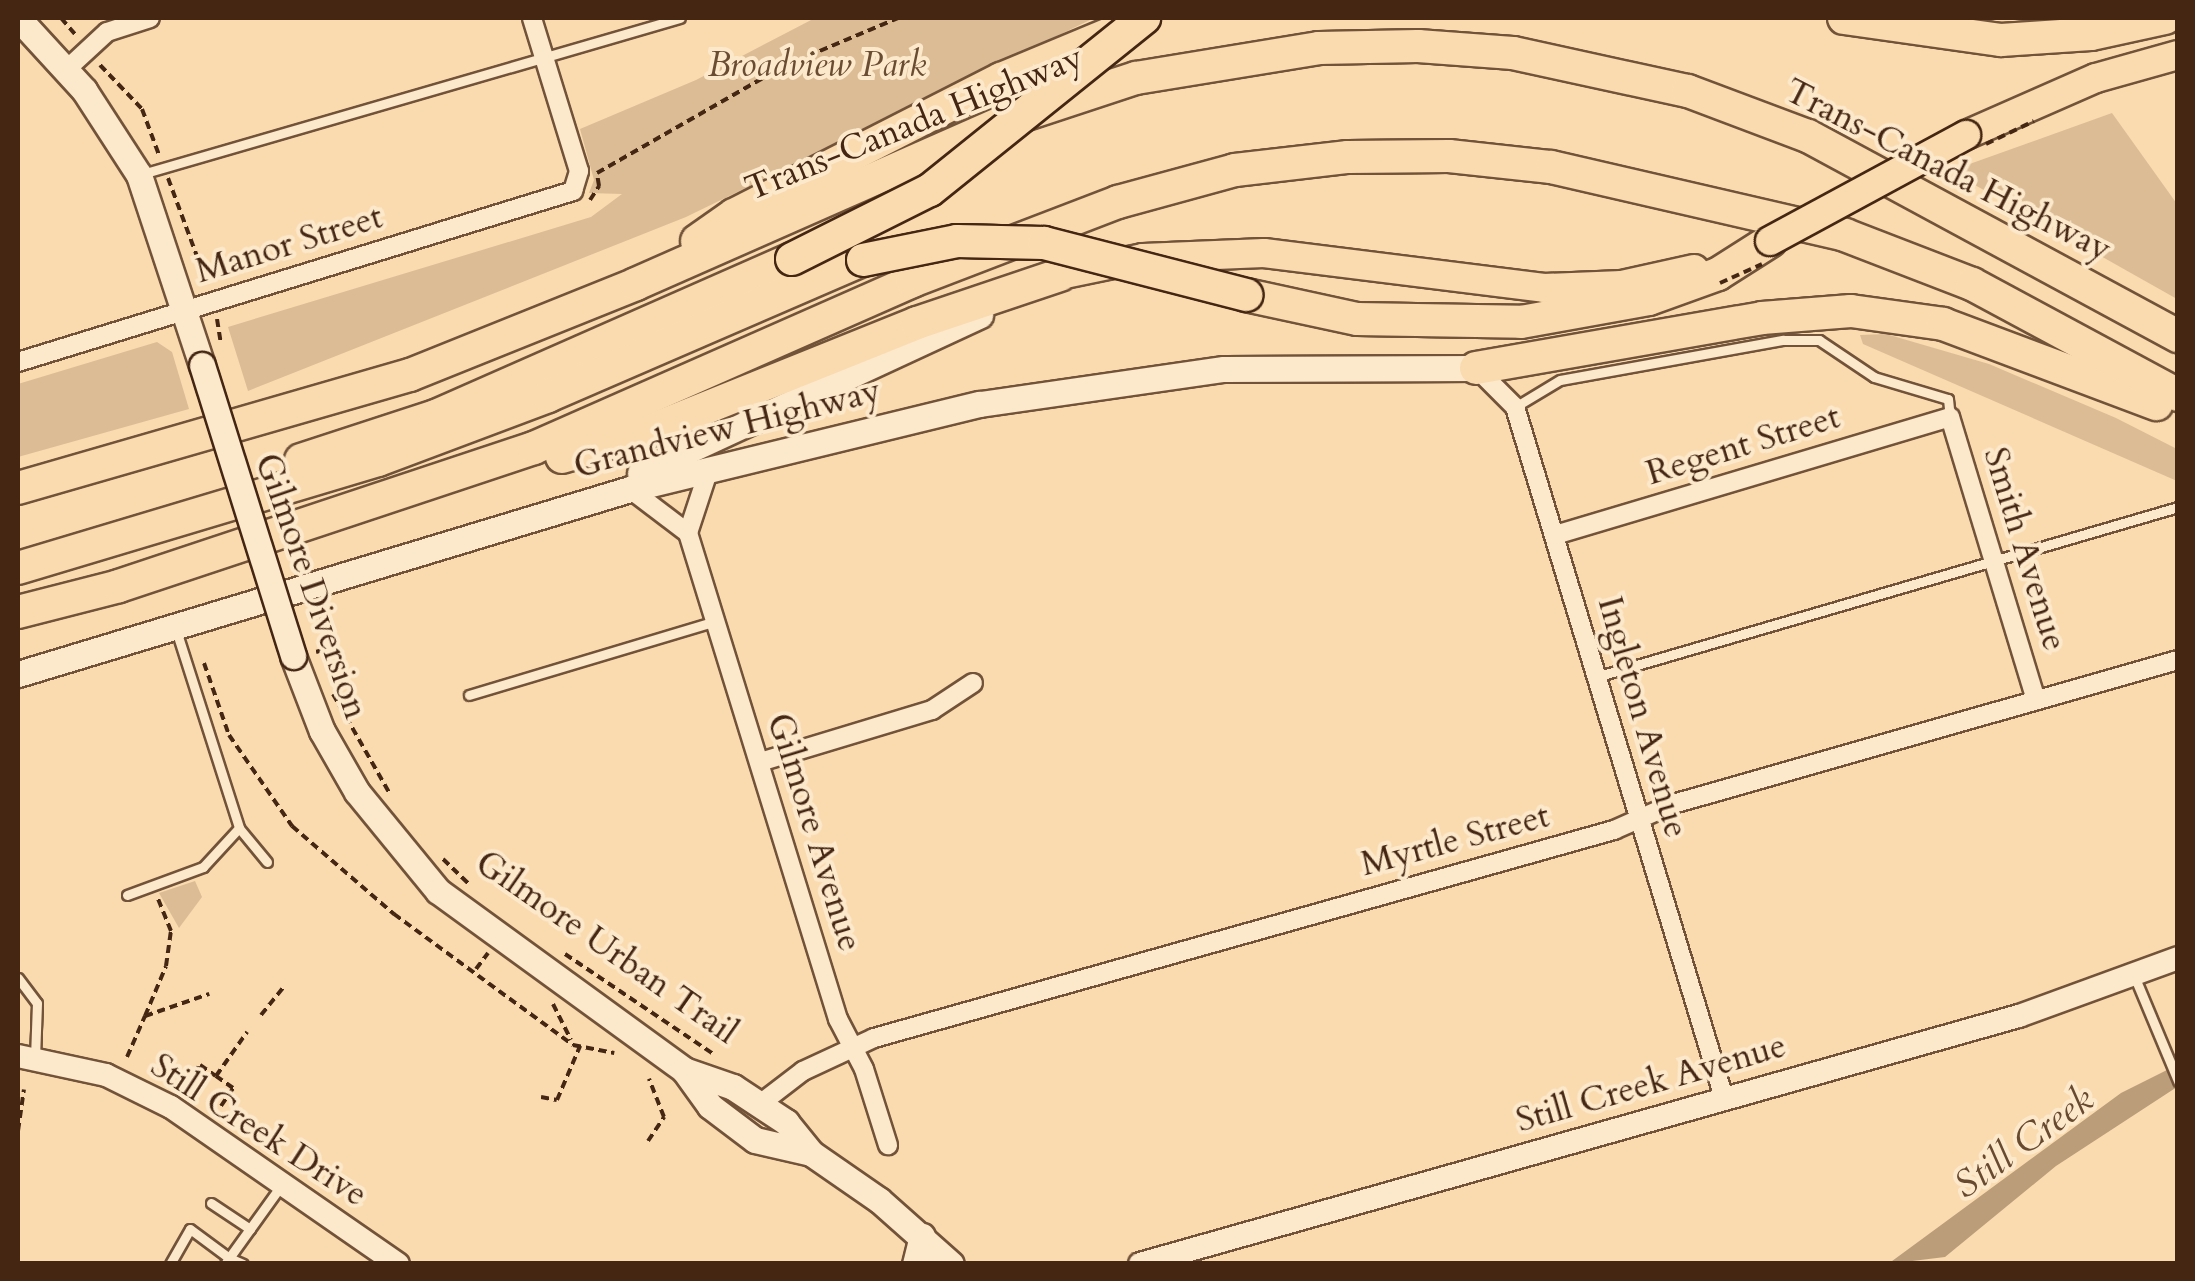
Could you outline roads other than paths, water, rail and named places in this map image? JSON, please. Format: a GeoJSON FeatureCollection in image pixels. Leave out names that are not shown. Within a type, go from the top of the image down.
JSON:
{"type":"FeatureCollection","features":[{"type":"Feature","properties":{"kind":"highway"},"geometry":{"type":"LineString","coordinates":[[18,545],[436,416],[792,260],[930,190],[1144,18]]}},
{"type":"Feature","properties":{"kind":"highway"},"geometry":{"type":"LineString","coordinates":[[636,284],[734,215],[1001,79],[1158,18]]}},
{"type":"Feature","properties":{"kind":"highway"},"geometry":{"type":"LineString","coordinates":[[1844,18],[2036,40],[2165,18]]}},
{"type":"Feature","properties":{"kind":"highway","name":"Trans-Canada Highway"},"geometry":{"type":"LineString","coordinates":[[18,488],[410,375],[636,284],[918,157],[1136,78],[1224,59],[1418,46],[1595,66],[1688,91],[1791,129],[1914,189],[2178,336]]}},
{"type":"Feature","properties":{"kind":"highway"},"geometry":{"type":"LineString","coordinates":[[330,517],[637,407],[912,281],[1118,202],[1236,170],[1348,157],[1449,156],[1551,166],[1844,234],[1972,284],[2178,395]]}},
{"type":"Feature","properties":{"kind":"highway"},"geometry":{"type":"LineString","coordinates":[[18,568],[378,460],[548,396],[864,260],[957,241],[1044,243],[1246,295],[1357,318],[1466,325],[1621,306],[1770,241]]}},
{"type":"Feature","properties":{"kind":"highway"},"geometry":{"type":"LineString","coordinates":[[18,612],[330,517],[646,432],[917,323],[1060,275]]}},
{"type":"Feature","properties":{"kind":"highway"},"geometry":{"type":"LineString","coordinates":[[1476,368],[1762,318],[1868,312],[1943,324],[2178,411]]}},
{"type":"Feature","properties":{"kind":"main road","name":"Gilmore Diversion"},"geometry":{"type":"LineString","coordinates":[[18,18],[67,68],[140,175],[183,311],[214,362],[337,760],[416,870],[469,918],[684,1070],[760,1104],[811,1154],[922,1236],[951,1264]]}},
{"type":"Feature","properties":{"kind":"main road"},"geometry":{"type":"LineString","coordinates":[[1770,241],[1966,135],[2096,78],[2178,55]]}},
{"type":"Feature","properties":{"kind":"main road"},"geometry":{"type":"LineString","coordinates":[[510,524],[796,406],[1060,275],[1143,258],[1264,254],[1544,288],[1593,288],[1710,270]]}},
{"type":"Feature","properties":{"kind":"main road","name":"Grandview Highway"},"geometry":{"type":"LineString","coordinates":[[18,674],[630,489],[980,404],[1152,375],[1476,368]]}},
{"type":"Feature","properties":{"kind":"main road","name":"Gilmore Diversion"},"geometry":{"type":"LineString","coordinates":[[684,1070],[710,1106],[755,1140],[811,1154]]}},
{"type":"Feature","properties":{"kind":"main road"},"geometry":{"type":"LineString","coordinates":[[914,1264],[922,1236]]}},
{"type":"Feature","properties":{"kind":"street"},"geometry":{"type":"LineString","coordinates":[[67,68],[113,23],[150,18]]}},
{"type":"Feature","properties":{"kind":"street"},"geometry":{"type":"LineString","coordinates":[[532,18],[544,56]]}},
{"type":"Feature","properties":{"kind":"street","name":"Manor Street"},"geometry":{"type":"LineString","coordinates":[[18,362],[563,196],[578,186],[544,56]]}},
{"type":"Feature","properties":{"kind":"street","name":"Ingleton Avenue"},"geometry":{"type":"LineString","coordinates":[[1476,368],[1516,407],[1724,1098]]}},
{"type":"Feature","properties":{"kind":"street","name":"Regent Street"},"geometry":{"type":"LineString","coordinates":[[1555,535],[1950,417]]}},
{"type":"Feature","properties":{"kind":"street","name":"Smith Avenue"},"geometry":{"type":"LineString","coordinates":[[1950,417],[2036,700]]}},
{"type":"Feature","properties":{"kind":"street"},"geometry":{"type":"LineString","coordinates":[[630,489],[688,533],[710,468]]}},
{"type":"Feature","properties":{"kind":"street","name":"Gilmore Avenue"},"geometry":{"type":"LineString","coordinates":[[688,533],[849,1046],[864,1069],[888,1146]]}},
{"type":"Feature","properties":{"kind":"street","name":"Myrtle Street"},"geometry":{"type":"LineString","coordinates":[[760,1104],[849,1046],[2178,660]]}},
{"type":"Feature","properties":{"kind":"street"},"geometry":{"type":"LineString","coordinates":[[760,762],[932,710],[973,683]]}},
{"type":"Feature","properties":{"kind":"street","name":"Still Creek Avenue"},"geometry":{"type":"LineString","coordinates":[[1140,1264],[2018,1016],[2178,958]]}},
{"type":"Feature","properties":{"kind":"street","name":"Still Creek Drive"},"geometry":{"type":"LineString","coordinates":[[26,1057],[106,1075],[170,1107],[398,1264]]}},
{"type":"Feature","properties":{"kind":"lane"},"geometry":{"type":"LineString","coordinates":[[140,175],[680,18]]}},
{"type":"Feature","properties":{"kind":"lane"},"geometry":{"type":"LineString","coordinates":[[1516,407],[1560,380],[1782,340],[1819,340],[1874,377],[1948,399],[1950,417]]}},
{"type":"Feature","properties":{"kind":"lane"},"geometry":{"type":"LineString","coordinates":[[1599,676],[2178,508]]}},
{"type":"Feature","properties":{"kind":"lane"},"geometry":{"type":"LineString","coordinates":[[469,695],[716,621]]}},
{"type":"Feature","properties":{"kind":"lane"},"geometry":{"type":"LineString","coordinates":[[175,628],[238,828],[267,862]]}},
{"type":"Feature","properties":{"kind":"lane"},"geometry":{"type":"LineString","coordinates":[[127,895],[203,867],[238,828]]}},
{"type":"Feature","properties":{"kind":"lane"},"geometry":{"type":"LineString","coordinates":[[2134,976],[2178,1081]]}},
{"type":"Feature","properties":{"kind":"lane"},"geometry":{"type":"LineString","coordinates":[[18,978],[37,1003],[26,1057]]}},
{"type":"Feature","properties":{"kind":"lane"},"geometry":{"type":"LineString","coordinates":[[227,1260],[282,1183]]}},
{"type":"Feature","properties":{"kind":"lane"},"geometry":{"type":"LineString","coordinates":[[212,1202],[250,1228]]}},
{"type":"Feature","properties":{"kind":"lane"},"geometry":{"type":"LineString","coordinates":[[170,1264],[190,1229],[227,1260],[243,1264]]}},
{"type":"Feature","properties":{"kind":"park label","name":"Broadview Park"},"geometry":{"type":"Point","coordinates":[817,65]}},
{"type":"Feature","properties":{"kind":"water label","name":"Still Creek"},"geometry":{"type":"Point","coordinates":[2024,1143]}}]}
